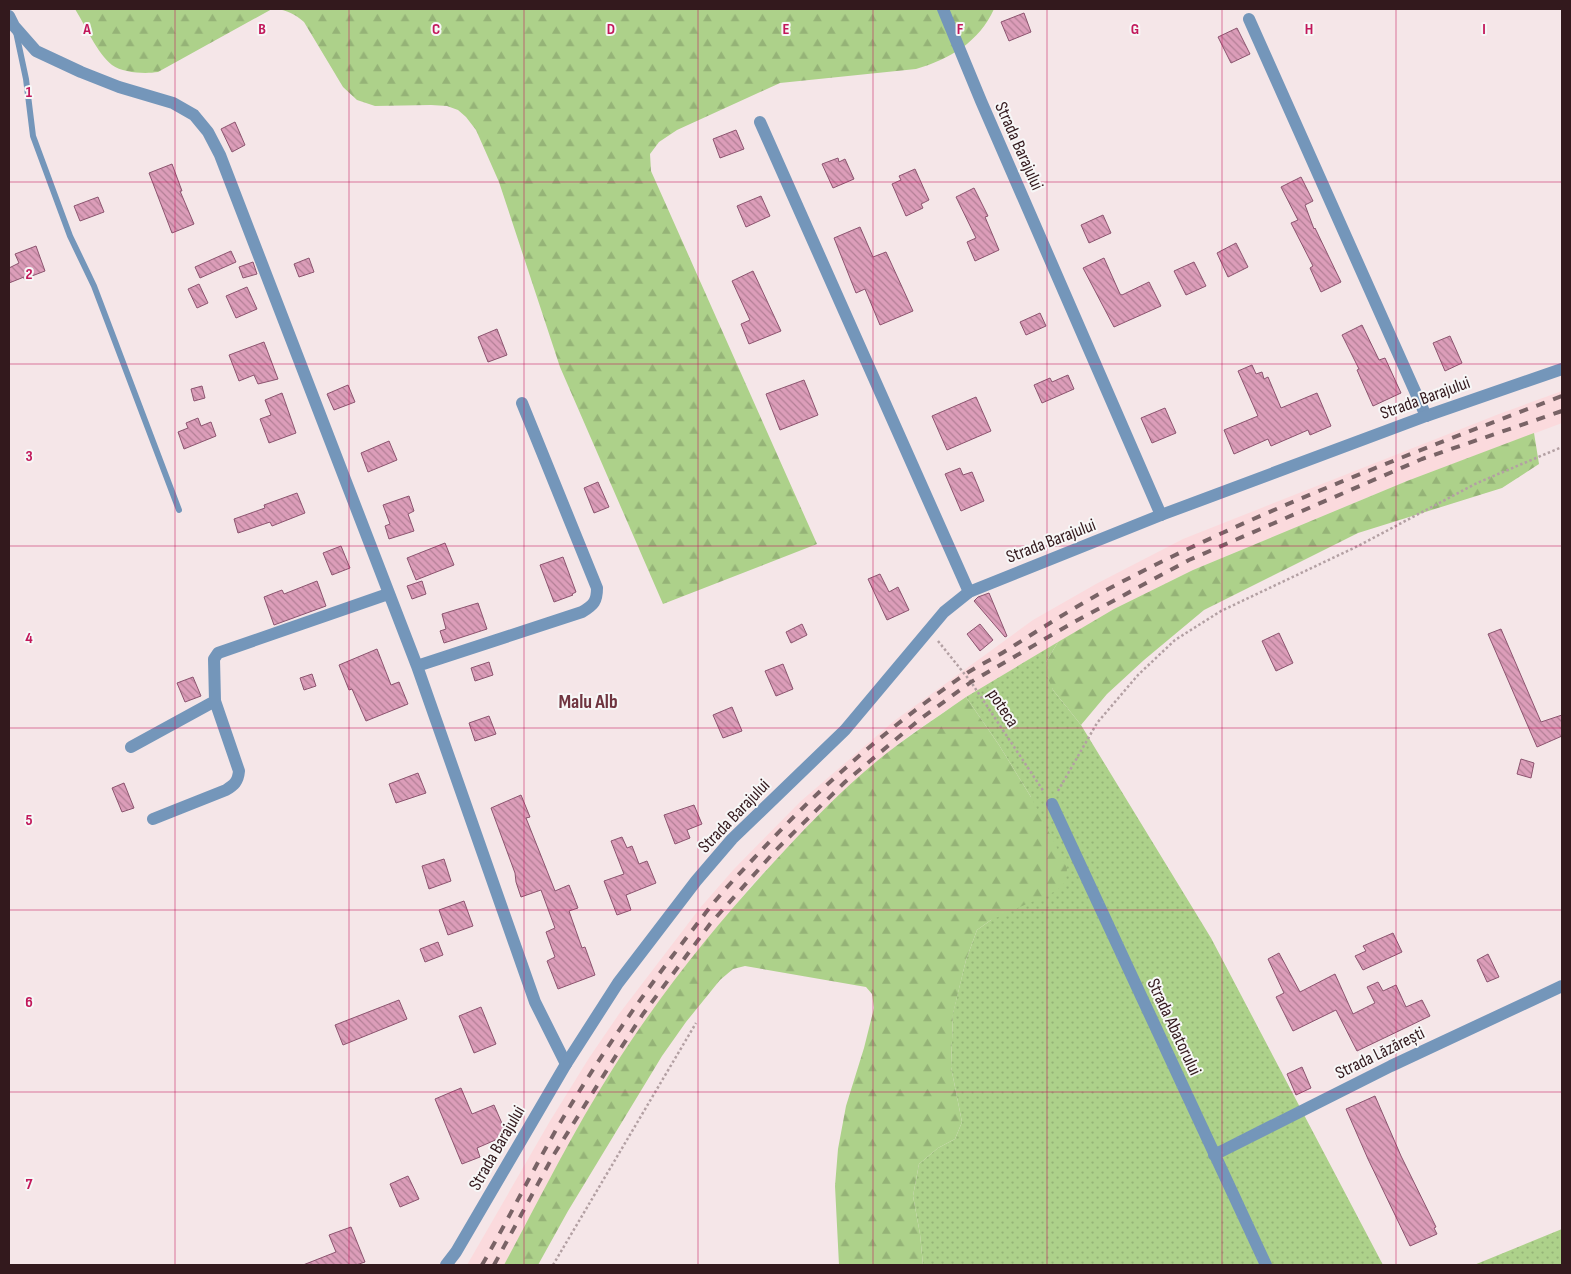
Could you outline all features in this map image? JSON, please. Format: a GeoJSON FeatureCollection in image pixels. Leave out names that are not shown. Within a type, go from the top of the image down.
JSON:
{"type":"FeatureCollection","features":[{"type":"Feature","properties":{"kind":"street","name":"Strada Barajului"},"geometry":{"type":"LineString","coordinates":[[943,9],[981,102],[1161,516]]}},
{"type":"Feature","properties":{"kind":"street"},"geometry":{"type":"LineString","coordinates":[[1249,19],[1426,416]]}},
{"type":"Feature","properties":{"kind":"street"},"geometry":{"type":"LineString","coordinates":[[12,21],[36,51],[120,88],[173,103],[194,116],[208,132],[220,155],[417,666],[535,1002],[566,1064]]}},
{"type":"Feature","properties":{"kind":"street"},"geometry":{"type":"LineString","coordinates":[[760,122],[969,592]]}},
{"type":"Feature","properties":{"kind":"street","name":"Strada Barajului"},"geometry":{"type":"LineString","coordinates":[[446,1265],[456,1252],[566,1064],[618,983],[696,881],[732,839],[846,730],[944,612],[969,592],[1161,516],[1426,416],[1562,369]]}},
{"type":"Feature","properties":{"kind":"street"},"geometry":{"type":"LineString","coordinates":[[417,666],[582,612],[594,605],[597,598],[597,588],[522,403]]}},
{"type":"Feature","properties":{"kind":"street"},"geometry":{"type":"LineString","coordinates":[[154,818],[226,790],[238,778],[239,771],[215,701],[214,659],[218,653],[388,594]]}},
{"type":"Feature","properties":{"kind":"street"},"geometry":{"type":"LineString","coordinates":[[131,747],[215,701]]}},
{"type":"Feature","properties":{"kind":"street","name":"Strada Abatorului"},"geometry":{"type":"LineString","coordinates":[[1052,804],[1266,1265]]}},
{"type":"Feature","properties":{"kind":"street","name":"Strada Lăzărești"},"geometry":{"type":"LineString","coordinates":[[1214,1155],[1391,1066],[1562,986]]}},
{"type":"Feature","properties":{"kind":"lane"},"geometry":{"type":"LineString","coordinates":[[12,21],[26,80],[33,136],[70,236],[94,286],[179,510]]}},
{"type":"Feature","properties":{"kind":"path"},"geometry":{"type":"LineString","coordinates":[[1052,804],[1098,723],[1138,675],[1175,640],[1221,611],[1358,546],[1477,483],[1562,447]]}},
{"type":"Feature","properties":{"kind":"path","name":"poteca"},"geometry":{"type":"LineString","coordinates":[[928,629],[971,682],[1052,804]]}},
{"type":"Feature","properties":{"kind":"path"},"geometry":{"type":"LineString","coordinates":[[553,1265],[696,1023]]}},
{"type":"Feature","properties":{"kind":"shaded area"},"geometry":{"type":"Polygon","coordinates":[[[1562,391],[1562,423],[1407,481],[1193,570],[1114,609],[966,697],[910,735],[876,762],[817,816],[751,886],[688,963],[612,1070],[574,1134],[504,1265],[467,1265],[550,1121],[589,1058],[619,1014],[700,908],[734,869],[801,801],[894,721],[1033,620],[1096,584],[1183,539],[1562,391]]]}},
{"type":"Feature","properties":{"kind":"green space"},"geometry":{"type":"Polygon","coordinates":[[[75,9],[272,9],[158,72],[147,73],[128,71],[112,65],[96,46],[75,9]]]}},
{"type":"Feature","properties":{"kind":"green space"},"geometry":{"type":"Polygon","coordinates":[[[275,9],[994,9],[988,21],[972,40],[940,60],[916,69],[780,83],[677,130],[659,142],[650,154],[651,171],[817,544],[663,604],[560,367],[499,182],[476,130],[458,110],[447,106],[375,106],[357,100],[343,87],[304,22],[291,13],[275,9]]]}},
{"type":"Feature","properties":{"kind":"green space"},"geometry":{"type":"Polygon","coordinates":[[[1534,433],[1539,464],[1502,488],[1358,533],[1204,610],[1107,694],[1081,725],[1053,690],[1047,676],[1046,662],[1058,642],[1114,609],[1193,570],[1407,481],[1534,433]]]}},
{"type":"Feature","properties":{"kind":"green space"},"geometry":{"type":"Polygon","coordinates":[[[1058,642],[1046,662],[1053,690],[1081,725],[1211,938],[1383,1265],[923,1265],[913,1196],[919,1164],[938,1148],[955,1139],[962,1122],[951,1067],[953,1013],[966,960],[977,930],[991,920],[1031,797],[999,745],[966,697],[1058,642]]]}},
{"type":"Feature","properties":{"kind":"green space"},"geometry":{"type":"Polygon","coordinates":[[[966,697],[999,745],[1031,797],[1067,868],[1066,881],[1056,891],[991,920],[977,930],[966,960],[953,1014],[951,1067],[962,1122],[955,1139],[938,1148],[919,1164],[913,1196],[923,1265],[839,1265],[835,1186],[838,1149],[846,1106],[874,1008],[872,994],[866,987],[745,966],[733,969],[720,980],[686,1022],[662,1056],[568,1211],[538,1265],[504,1265],[569,1142],[597,1094],[651,1012],[693,956],[738,902],[818,815],[898,744],[966,697]]]}},
{"type":"Feature","properties":{"kind":"green space"},"geometry":{"type":"Polygon","coordinates":[[[1562,1229],[1562,1265],[1474,1265],[1562,1229]]]}},
{"type":"Feature","properties":{"kind":"building"},"geometry":{"type":"Polygon","coordinates":[[[1024,13],[1031,32],[1009,41],[1001,22],[1024,13]]]}},
{"type":"Feature","properties":{"kind":"building"},"geometry":{"type":"Polygon","coordinates":[[[1237,28],[1250,54],[1231,63],[1218,37],[1237,28]]]}},
{"type":"Feature","properties":{"kind":"building"},"geometry":{"type":"Polygon","coordinates":[[[235,122],[245,145],[232,152],[221,129],[235,122]]]}},
{"type":"Feature","properties":{"kind":"building"},"geometry":{"type":"Polygon","coordinates":[[[736,130],[744,149],[720,158],[713,139],[736,130]]]}},
{"type":"Feature","properties":{"kind":"building"},"geometry":{"type":"Polygon","coordinates":[[[838,158],[839,162],[845,159],[854,179],[833,188],[822,164],[838,158]]]}},
{"type":"Feature","properties":{"kind":"building"},"geometry":{"type":"Polygon","coordinates":[[[172,164],[182,191],[180,191],[194,224],[172,233],[149,173],[172,164]]]}},
{"type":"Feature","properties":{"kind":"building"},"geometry":{"type":"Polygon","coordinates":[[[915,169],[929,200],[921,204],[923,208],[906,216],[892,184],[901,180],[899,176],[915,169]]]}},
{"type":"Feature","properties":{"kind":"building"},"geometry":{"type":"Polygon","coordinates":[[[1301,177],[1313,201],[1305,205],[1314,229],[1341,282],[1321,292],[1310,268],[1313,266],[1291,223],[1298,220],[1281,187],[1301,177]]]}},
{"type":"Feature","properties":{"kind":"building"},"geometry":{"type":"Polygon","coordinates":[[[974,188],[988,216],[985,217],[999,250],[975,261],[967,242],[976,238],[956,197],[974,188]]]}},
{"type":"Feature","properties":{"kind":"building"},"geometry":{"type":"Polygon","coordinates":[[[761,196],[770,216],[746,227],[737,206],[761,196]]]}},
{"type":"Feature","properties":{"kind":"building"},"geometry":{"type":"Polygon","coordinates":[[[98,197],[104,212],[80,221],[74,206],[98,197]]]}},
{"type":"Feature","properties":{"kind":"building"},"geometry":{"type":"Polygon","coordinates":[[[1103,215],[1111,233],[1089,243],[1081,225],[1103,215]]]}},
{"type":"Feature","properties":{"kind":"building"},"geometry":{"type":"Polygon","coordinates":[[[860,227],[873,257],[886,252],[913,311],[880,325],[865,289],[856,293],[834,238],[860,227]]]}},
{"type":"Feature","properties":{"kind":"building"},"geometry":{"type":"Polygon","coordinates":[[[1236,243],[1248,267],[1228,277],[1217,253],[1236,243]]]}},
{"type":"Feature","properties":{"kind":"building"},"geometry":{"type":"Polygon","coordinates":[[[36,246],[45,271],[9,283],[9,268],[19,263],[15,254],[36,246]]]}},
{"type":"Feature","properties":{"kind":"building"},"geometry":{"type":"Polygon","coordinates":[[[231,251],[236,262],[200,278],[195,267],[231,251]]]}},
{"type":"Feature","properties":{"kind":"building"},"geometry":{"type":"Polygon","coordinates":[[[309,258],[314,272],[299,277],[294,264],[309,258]]]}},
{"type":"Feature","properties":{"kind":"building"},"geometry":{"type":"Polygon","coordinates":[[[1104,258],[1120,294],[1122,295],[1149,282],[1161,306],[1114,327],[1083,268],[1104,258]]]}},
{"type":"Feature","properties":{"kind":"building"},"geometry":{"type":"Polygon","coordinates":[[[253,262],[257,274],[243,278],[239,267],[253,262]]]}},
{"type":"Feature","properties":{"kind":"building"},"geometry":{"type":"Polygon","coordinates":[[[1194,262],[1206,286],[1186,295],[1174,271],[1194,262]]]}},
{"type":"Feature","properties":{"kind":"building"},"geometry":{"type":"Polygon","coordinates":[[[753,271],[781,331],[749,344],[741,324],[750,320],[732,281],[753,271]]]}},
{"type":"Feature","properties":{"kind":"building"},"geometry":{"type":"Polygon","coordinates":[[[199,284],[208,303],[197,308],[188,289],[199,284]]]}},
{"type":"Feature","properties":{"kind":"building"},"geometry":{"type":"Polygon","coordinates":[[[247,287],[257,309],[236,318],[226,296],[247,287]]]}},
{"type":"Feature","properties":{"kind":"building"},"geometry":{"type":"Polygon","coordinates":[[[1040,313],[1046,326],[1026,335],[1020,322],[1040,313]]]}},
{"type":"Feature","properties":{"kind":"building"},"geometry":{"type":"Polygon","coordinates":[[[1362,325],[1379,360],[1385,358],[1401,393],[1373,406],[1357,370],[1359,369],[1342,335],[1362,325]]]}},
{"type":"Feature","properties":{"kind":"building"},"geometry":{"type":"Polygon","coordinates":[[[497,329],[507,355],[488,362],[478,337],[497,329]]]}},
{"type":"Feature","properties":{"kind":"building"},"geometry":{"type":"Polygon","coordinates":[[[1450,336],[1462,363],[1445,371],[1433,343],[1450,336]]]}},
{"type":"Feature","properties":{"kind":"building"},"geometry":{"type":"Polygon","coordinates":[[[264,342],[278,379],[258,384],[254,375],[239,381],[229,355],[264,342]]]}},
{"type":"Feature","properties":{"kind":"building"},"geometry":{"type":"Polygon","coordinates":[[[1252,365],[1256,374],[1262,372],[1264,379],[1268,377],[1281,408],[1317,393],[1331,426],[1310,435],[1308,430],[1271,446],[1268,439],[1234,454],[1224,430],[1258,416],[1238,371],[1252,365]]]}},
{"type":"Feature","properties":{"kind":"building"},"geometry":{"type":"Polygon","coordinates":[[[1068,375],[1074,389],[1042,403],[1034,385],[1050,378],[1052,382],[1068,375]]]}},
{"type":"Feature","properties":{"kind":"building"},"geometry":{"type":"Polygon","coordinates":[[[804,380],[818,415],[780,430],[766,394],[804,380]]]}},
{"type":"Feature","properties":{"kind":"building"},"geometry":{"type":"Polygon","coordinates":[[[348,385],[355,402],[334,410],[327,394],[348,385]]]}},
{"type":"Feature","properties":{"kind":"building"},"geometry":{"type":"Polygon","coordinates":[[[202,386],[205,398],[194,401],[191,389],[202,386]]]}},
{"type":"Feature","properties":{"kind":"building"},"geometry":{"type":"Polygon","coordinates":[[[282,393],[296,433],[269,443],[260,419],[271,415],[265,400],[282,393]]]}},
{"type":"Feature","properties":{"kind":"building"},"geometry":{"type":"Polygon","coordinates":[[[976,397],[991,431],[947,450],[932,416],[976,397]]]}},
{"type":"Feature","properties":{"kind":"building"},"geometry":{"type":"Polygon","coordinates":[[[1165,408],[1176,433],[1152,443],[1141,418],[1165,408]]]}},
{"type":"Feature","properties":{"kind":"building"},"geometry":{"type":"Polygon","coordinates":[[[198,418],[201,426],[211,422],[216,436],[184,449],[178,432],[188,428],[186,423],[198,418]]]}},
{"type":"Feature","properties":{"kind":"building"},"geometry":{"type":"Polygon","coordinates":[[[389,441],[397,460],[368,472],[361,453],[389,441]]]}},
{"type":"Feature","properties":{"kind":"building"},"geometry":{"type":"Polygon","coordinates":[[[960,468],[963,475],[972,472],[984,501],[961,511],[945,474],[960,468]]]}},
{"type":"Feature","properties":{"kind":"building"},"geometry":{"type":"Polygon","coordinates":[[[598,482],[609,507],[594,513],[584,488],[598,482]]]}},
{"type":"Feature","properties":{"kind":"building"},"geometry":{"type":"Polygon","coordinates":[[[297,493],[305,513],[272,526],[270,522],[238,533],[234,519],[265,508],[264,505],[297,493]]]}},
{"type":"Feature","properties":{"kind":"building"},"geometry":{"type":"Polygon","coordinates":[[[409,496],[414,511],[408,514],[414,531],[389,539],[385,526],[390,524],[383,505],[409,496]]]}},
{"type":"Feature","properties":{"kind":"building"},"geometry":{"type":"Polygon","coordinates":[[[445,543],[454,565],[416,580],[407,558],[445,543]]]}},
{"type":"Feature","properties":{"kind":"building"},"geometry":{"type":"Polygon","coordinates":[[[341,546],[350,568],[332,575],[323,553],[341,546]]]}},
{"type":"Feature","properties":{"kind":"building"},"geometry":{"type":"Polygon","coordinates":[[[563,557],[576,592],[554,602],[540,565],[563,557]]]}},
{"type":"Feature","properties":{"kind":"building"},"geometry":{"type":"Polygon","coordinates":[[[880,574],[889,592],[898,587],[909,610],[887,620],[868,579],[880,574]]]}},
{"type":"Feature","properties":{"kind":"building"},"geometry":{"type":"Polygon","coordinates":[[[317,581],[326,606],[274,625],[264,597],[282,590],[284,594],[317,581]]]}},
{"type":"Feature","properties":{"kind":"building"},"geometry":{"type":"Polygon","coordinates":[[[422,581],[426,594],[412,599],[407,586],[422,581]]]}},
{"type":"Feature","properties":{"kind":"building"},"geometry":{"type":"Polygon","coordinates":[[[989,593],[1007,636],[1005,637],[974,601],[978,597],[989,593]]]}},
{"type":"Feature","properties":{"kind":"building"},"geometry":{"type":"Polygon","coordinates":[[[478,603],[487,629],[444,643],[440,631],[446,629],[442,614],[478,603]]]}},
{"type":"Feature","properties":{"kind":"building"},"geometry":{"type":"Polygon","coordinates":[[[802,624],[807,635],[791,643],[786,632],[802,624]]]}},
{"type":"Feature","properties":{"kind":"building"},"geometry":{"type":"Polygon","coordinates":[[[980,624],[993,640],[980,651],[967,634],[980,624]]]}},
{"type":"Feature","properties":{"kind":"building"},"geometry":{"type":"Polygon","coordinates":[[[1501,629],[1541,722],[1562,715],[1562,736],[1537,747],[1488,634],[1501,629]]]}},
{"type":"Feature","properties":{"kind":"building"},"geometry":{"type":"Polygon","coordinates":[[[1279,633],[1293,663],[1276,671],[1262,641],[1279,633]]]}},
{"type":"Feature","properties":{"kind":"building"},"geometry":{"type":"Polygon","coordinates":[[[377,649],[391,685],[399,682],[408,704],[366,721],[352,689],[349,690],[339,665],[377,649]]]}},
{"type":"Feature","properties":{"kind":"building"},"geometry":{"type":"Polygon","coordinates":[[[489,662],[493,675],[475,681],[471,668],[489,662]]]}},
{"type":"Feature","properties":{"kind":"building"},"geometry":{"type":"Polygon","coordinates":[[[783,664],[793,689],[776,696],[765,671],[783,664]]]}},
{"type":"Feature","properties":{"kind":"building"},"geometry":{"type":"Polygon","coordinates":[[[312,674],[316,686],[304,690],[300,678],[312,674]]]}},
{"type":"Feature","properties":{"kind":"building"},"geometry":{"type":"Polygon","coordinates":[[[193,677],[201,696],[185,702],[177,683],[193,677]]]}},
{"type":"Feature","properties":{"kind":"building"},"geometry":{"type":"Polygon","coordinates":[[[732,707],[742,731],[723,738],[713,715],[732,707]]]}},
{"type":"Feature","properties":{"kind":"building"},"geometry":{"type":"Polygon","coordinates":[[[489,716],[496,734],[475,741],[469,723],[489,716]]]}},
{"type":"Feature","properties":{"kind":"building"},"geometry":{"type":"Polygon","coordinates":[[[1521,759],[1534,763],[1531,778],[1517,774],[1521,759]]]}},
{"type":"Feature","properties":{"kind":"building"},"geometry":{"type":"Polygon","coordinates":[[[418,773],[426,793],[396,803],[389,784],[418,773]]]}},
{"type":"Feature","properties":{"kind":"building"},"geometry":{"type":"Polygon","coordinates":[[[124,783],[134,808],[122,812],[112,788],[124,783]]]}},
{"type":"Feature","properties":{"kind":"building"},"geometry":{"type":"Polygon","coordinates":[[[521,795],[530,817],[526,818],[555,891],[569,885],[578,908],[569,911],[582,948],[585,947],[595,975],[558,989],[547,961],[555,957],[546,932],[555,928],[541,890],[521,897],[515,873],[491,808],[521,795]]]}},
{"type":"Feature","properties":{"kind":"building"},"geometry":{"type":"Polygon","coordinates":[[[694,805],[702,824],[687,830],[690,838],[675,844],[664,815],[694,805]]]}},
{"type":"Feature","properties":{"kind":"building"},"geometry":{"type":"Polygon","coordinates":[[[622,837],[627,848],[632,846],[639,864],[647,861],[656,883],[626,895],[631,910],[617,915],[604,881],[624,874],[611,841],[622,837]]]}},
{"type":"Feature","properties":{"kind":"building"},"geometry":{"type":"Polygon","coordinates":[[[444,859],[451,881],[429,889],[422,866],[444,859]]]}},
{"type":"Feature","properties":{"kind":"building"},"geometry":{"type":"Polygon","coordinates":[[[464,901],[473,926],[448,935],[439,910],[464,901]]]}},
{"type":"Feature","properties":{"kind":"building"},"geometry":{"type":"Polygon","coordinates":[[[1393,933],[1402,952],[1363,970],[1355,956],[1366,951],[1363,946],[1393,933]]]}},
{"type":"Feature","properties":{"kind":"building"},"geometry":{"type":"Polygon","coordinates":[[[438,942],[443,955],[425,962],[420,949],[438,942]]]}},
{"type":"Feature","properties":{"kind":"building"},"geometry":{"type":"Polygon","coordinates":[[[1279,953],[1300,992],[1335,974],[1353,1014],[1375,1003],[1367,987],[1378,982],[1383,991],[1396,985],[1406,1007],[1422,1000],[1430,1016],[1357,1051],[1336,1010],[1293,1031],[1276,997],[1284,993],[1268,959],[1279,953]]]}},
{"type":"Feature","properties":{"kind":"building"},"geometry":{"type":"Polygon","coordinates":[[[1488,954],[1499,977],[1487,982],[1477,960],[1488,954]]]}},
{"type":"Feature","properties":{"kind":"building"},"geometry":{"type":"Polygon","coordinates":[[[399,1000],[407,1019],[343,1045],[335,1025],[399,1000]]]}},
{"type":"Feature","properties":{"kind":"building"},"geometry":{"type":"Polygon","coordinates":[[[481,1007],[496,1044],[474,1053],[459,1016],[481,1007]]]}},
{"type":"Feature","properties":{"kind":"building"},"geometry":{"type":"Polygon","coordinates":[[[1302,1067],[1311,1088],[1296,1095],[1287,1074],[1302,1067]]]}},
{"type":"Feature","properties":{"kind":"building"},"geometry":{"type":"Polygon","coordinates":[[[461,1088],[472,1114],[494,1105],[507,1135],[477,1148],[480,1157],[462,1164],[435,1099],[461,1088]]]}},
{"type":"Feature","properties":{"kind":"building"},"geometry":{"type":"Polygon","coordinates":[[[1375,1096],[1401,1156],[1436,1227],[1434,1228],[1437,1234],[1410,1246],[1346,1109],[1375,1096]]]}},
{"type":"Feature","properties":{"kind":"building"},"geometry":{"type":"Polygon","coordinates":[[[408,1176],[419,1199],[400,1207],[390,1184],[408,1176]]]}},
{"type":"Feature","properties":{"kind":"building"},"geometry":{"type":"Polygon","coordinates":[[[351,1227],[365,1262],[356,1265],[303,1265],[336,1252],[329,1235],[351,1227]]]}},
{"type":"Feature","properties":{"kind":"railway"},"geometry":{"type":"LineString","coordinates":[[482,1265],[584,1083],[632,1012],[683,942],[721,894],[782,829],[830,782],[908,715],[969,672],[1059,617],[1166,559],[1278,508],[1562,396]]}},
{"type":"Feature","properties":{"kind":"railway"},"geometry":{"type":"LineString","coordinates":[[494,1265],[553,1156],[617,1054],[643,1014],[710,924],[776,850],[845,782],[919,720],[971,682],[1074,622],[1189,560],[1422,459],[1562,411]]}},
{"type":"Feature","properties":{"kind":"district","name":"Malu Alb"},"geometry":{"type":"Point","coordinates":[588,702]}}]}
